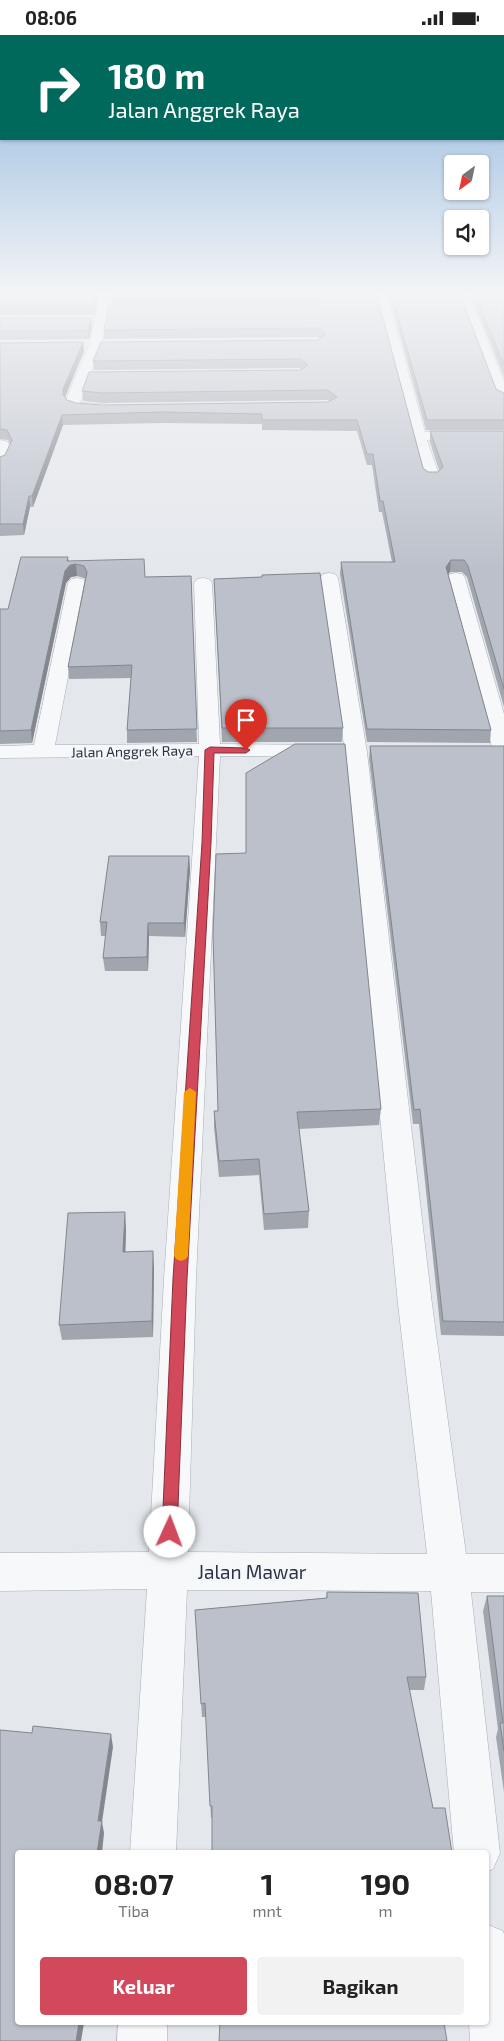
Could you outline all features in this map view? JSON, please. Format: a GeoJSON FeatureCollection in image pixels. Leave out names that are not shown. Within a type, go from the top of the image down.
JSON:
{"type":"FeatureCollection","features":[{"type":"Feature","properties":{"kind":"street"},"geometry":{"type":"LineString","coordinates":[[82,386],[73,400],[73,405],[77,407],[123,408]]}},
{"type":"Feature","properties":{"kind":"street"},"geometry":{"type":"LineString","coordinates":[[405,386],[432,478]]}},
{"type":"Feature","properties":{"kind":"street"},"geometry":{"type":"LineString","coordinates":[[499,386],[504,399]]}},
{"type":"Feature","properties":{"kind":"street"},"geometry":{"type":"LineString","coordinates":[[419,436],[504,436]]}},
{"type":"Feature","properties":{"kind":"street"},"geometry":{"type":"LineString","coordinates":[[0,444],[3,445],[4,451],[0,462]]}},
{"type":"Feature","properties":{"kind":"street"},"geometry":{"type":"LineString","coordinates":[[329,578],[366,752],[415,1304],[450,1573],[477,1850]]}},
{"type":"Feature","properties":{"kind":"street"},"geometry":{"type":"LineString","coordinates":[[456,578],[497,751]]}},
{"type":"Feature","properties":{"kind":"street"},"geometry":{"type":"LineString","coordinates":[[43,752],[77,583]]}},
{"type":"Feature","properties":{"kind":"street"},"geometry":{"type":"LineString","coordinates":[[152,1850],[168,1571],[180,1269],[210,750],[203,583]]}},
{"type":"Feature","properties":{"kind":"street","name":"Jalan Anggrek Raya"},"geometry":{"type":"LineString","coordinates":[[0,752],[210,750],[366,752]]}},
{"type":"Feature","properties":{"kind":"street","name":"Jalan Mawar"},"geometry":{"type":"LineString","coordinates":[[0,1572],[73,1569],[504,1573]]}},
{"type":"Feature","properties":{"kind":"street"},"geometry":{"type":"LineString","coordinates":[[489,1979],[495,2041]]}},
{"type":"Feature","properties":{"kind":"street"},"geometry":{"type":"LineString","coordinates":[[142,2041],[143,2025]]}},
{"type":"Feature","properties":{"kind":"building"},"geometry":{"type":"Polygon","coordinates":[[[0,386],[64,386],[63,395],[67,400],[76,403],[102,405],[328,402],[337,397],[328,390],[102,393],[82,391],[84,386],[401,386],[423,468],[428,472],[438,472],[443,467],[430,431],[504,431],[504,689],[468,566],[464,560],[451,560],[446,567],[491,730],[367,729],[341,562],[395,562],[383,501],[380,501],[373,454],[367,454],[357,420],[262,420],[262,414],[162,412],[62,415],[32,496],[29,496],[23,524],[0,524],[0,457],[5,455],[12,440],[7,430],[0,429],[0,386]]]}},
{"type":"Feature","properties":{"kind":"building"},"geometry":{"type":"Polygon","coordinates":[[[417,386],[495,386],[496,389],[504,393],[504,420],[427,420],[417,386]]]}},
{"type":"Feature","properties":{"kind":"building"},"geometry":{"type":"Polygon","coordinates":[[[21,557],[68,557],[67,561],[144,559],[145,577],[191,576],[197,729],[127,730],[132,665],[68,667],[87,572],[84,566],[76,564],[70,565],[65,571],[31,730],[0,731],[0,609],[8,609],[21,557]]]}},
{"type":"Feature","properties":{"kind":"building"},"geometry":{"type":"Polygon","coordinates":[[[320,573],[343,728],[222,728],[214,579],[320,573]]]}},
{"type":"Feature","properties":{"kind":"building"},"geometry":{"type":"Polygon","coordinates":[[[295,744],[345,744],[381,1109],[297,1112],[309,1211],[264,1214],[259,1159],[219,1161],[214,1111],[218,1111],[213,935],[216,854],[246,853],[246,773],[295,744]]]}},
{"type":"Feature","properties":{"kind":"building"},"geometry":{"type":"Polygon","coordinates":[[[370,746],[504,746],[504,1322],[443,1321],[420,1109],[414,1110],[370,746]]]}},
{"type":"Feature","properties":{"kind":"building"},"geometry":{"type":"Polygon","coordinates":[[[109,856],[189,856],[184,923],[148,923],[147,957],[103,958],[107,922],[100,922],[109,856]]]}},
{"type":"Feature","properties":{"kind":"building"},"geometry":{"type":"Polygon","coordinates":[[[125,1212],[123,1252],[153,1251],[152,1321],[59,1325],[68,1213],[125,1212]]]}},
{"type":"Feature","properties":{"kind":"building"},"geometry":{"type":"Polygon","coordinates":[[[327,1592],[418,1593],[426,1677],[407,1677],[433,1808],[445,1808],[452,1850],[212,1850],[212,1806],[210,1806],[205,1703],[201,1704],[195,1610],[327,1598],[327,1592]]]}},
{"type":"Feature","properties":{"kind":"building"},"geometry":{"type":"Polygon","coordinates":[[[487,1596],[504,1596],[504,1751],[500,1723],[503,1723],[487,1596]]]}},
{"type":"Feature","properties":{"kind":"building"},"geometry":{"type":"Polygon","coordinates":[[[33,1726],[111,1734],[98,1821],[102,1821],[97,1850],[15,1850],[15,2025],[79,2025],[76,2041],[0,2041],[0,1730],[32,1733],[33,1726]]]}},
{"type":"Feature","properties":{"kind":"building"},"geometry":{"type":"Polygon","coordinates":[[[220,2025],[444,2025],[447,2041],[219,2041],[220,2025]]]}},
{"type":"Feature","properties":{"kind":"slow traffic"},"geometry":{"type":"LineString","coordinates":[[181,1256],[190,1092]]}},
{"type":"Feature","properties":{"kind":"route"},"geometry":{"type":"LineString","coordinates":[[170,1532],[180,1279],[210,750],[246,750]]}}]}
